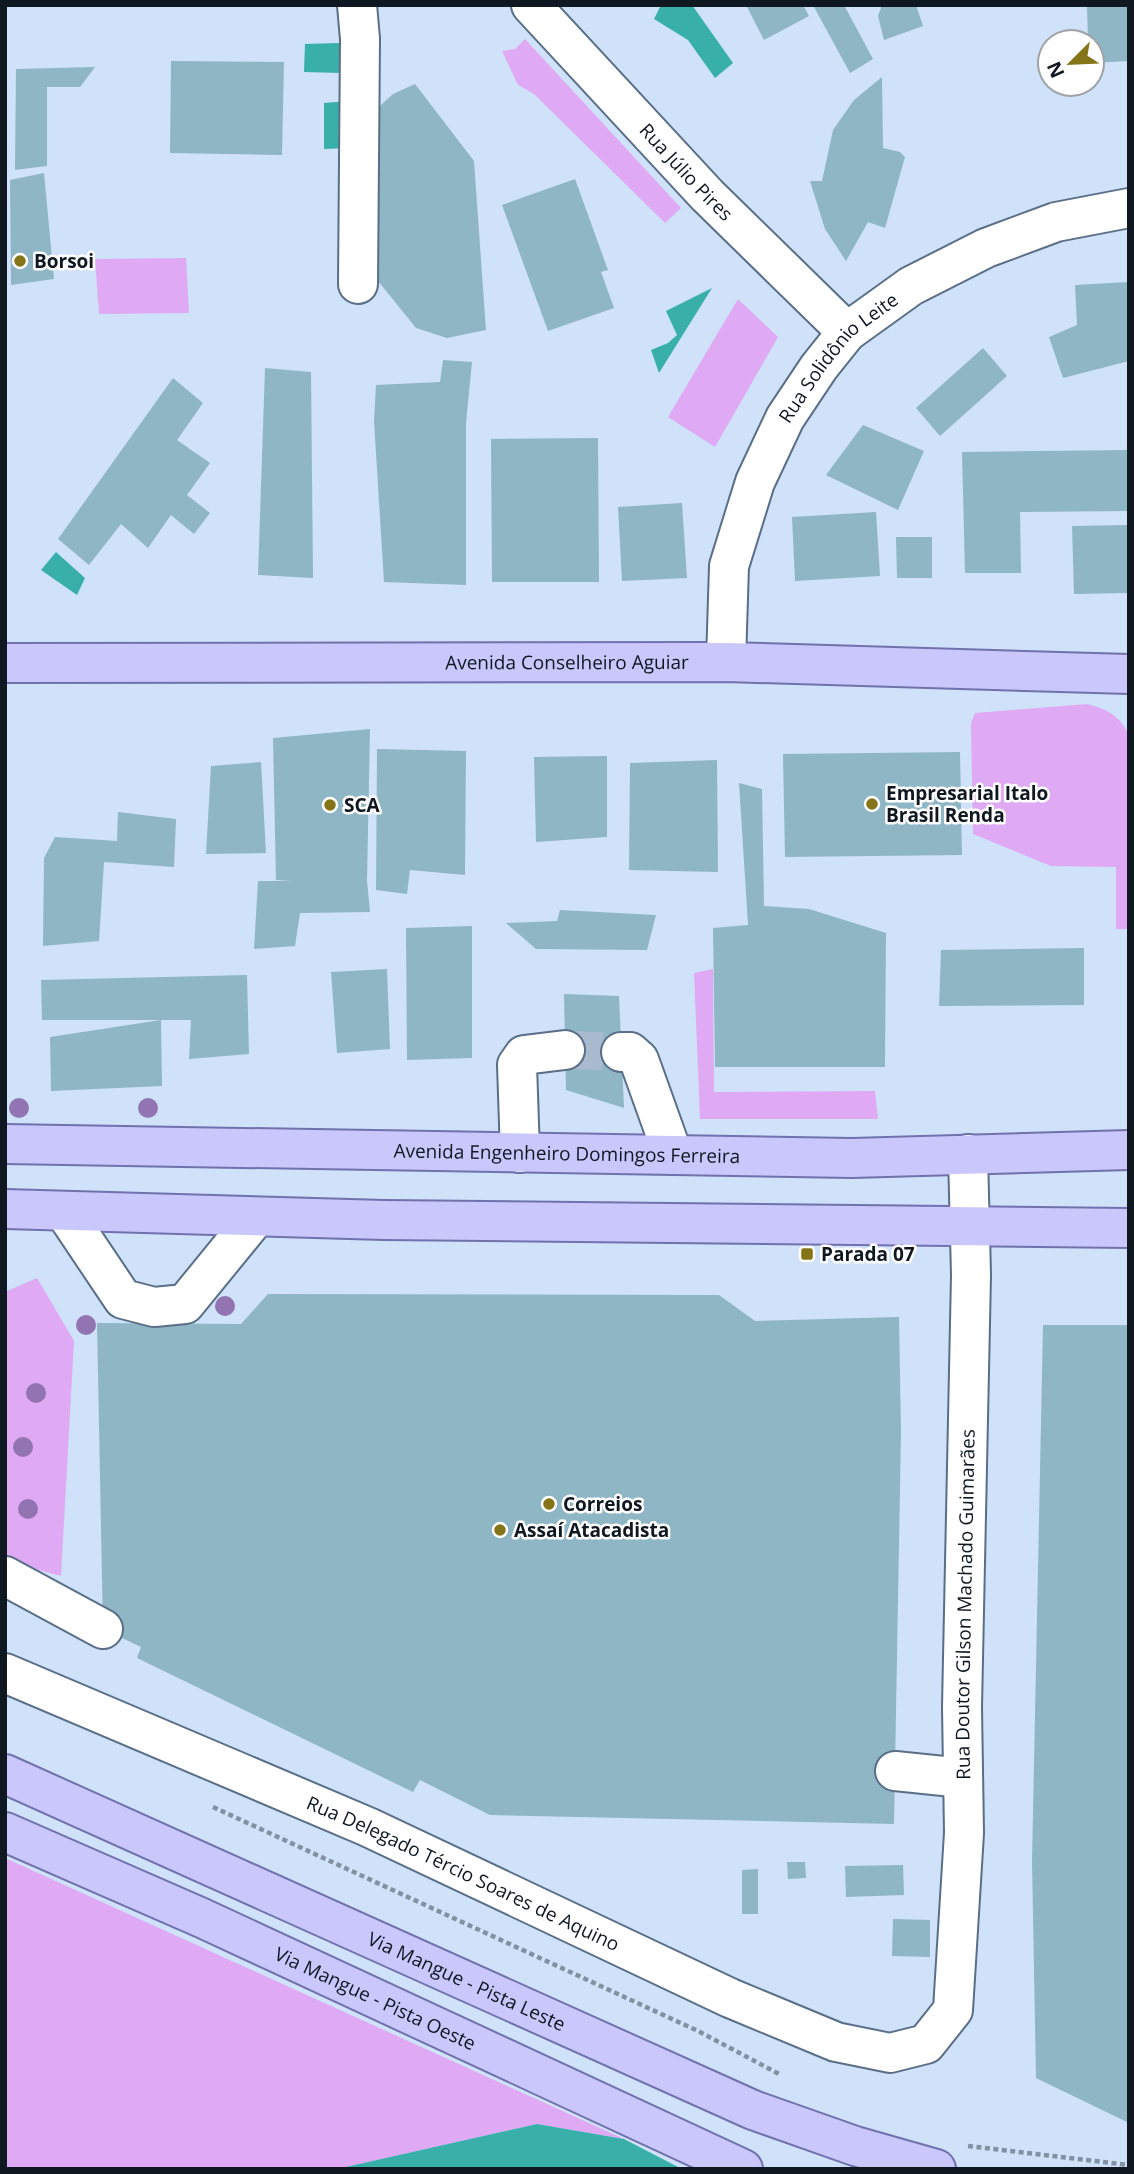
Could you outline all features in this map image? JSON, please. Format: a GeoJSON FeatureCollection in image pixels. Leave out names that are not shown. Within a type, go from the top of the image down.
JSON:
{"type":"FeatureCollection","features":[{"type":"Feature","properties":{"kind":"main road","name":"Avenida Conselheiro Aguiar"},"geometry":{"type":"LineString","coordinates":[[5,663],[726,662],[1129,674]]}},
{"type":"Feature","properties":{"kind":"main road","name":"Avenida Engenheiro Domingos Ferreira"},"geometry":{"type":"LineString","coordinates":[[5,1143],[852,1158],[1129,1150]]}},
{"type":"Feature","properties":{"kind":"main road"},"geometry":{"type":"LineString","coordinates":[[5,1209],[256,1217],[1129,1228]]}},
{"type":"Feature","properties":{"kind":"main road","name":"Via Mangue - Pista Leste"},"geometry":{"type":"LineString","coordinates":[[5,1773],[753,2110],[855,2146],[936,2169]]}},
{"type":"Feature","properties":{"kind":"main road","name":"Via Mangue - Pista Oeste"},"geometry":{"type":"LineString","coordinates":[[5,1832],[202,1918],[743,2169]]}},
{"type":"Feature","properties":{"kind":"street"},"geometry":{"type":"LineString","coordinates":[[357,5],[360,39],[358,284]]}},
{"type":"Feature","properties":{"kind":"street","name":"Rua Júlio Pires"},"geometry":{"type":"LineString","coordinates":[[531,5],[707,195],[848,332]]}},
{"type":"Feature","properties":{"kind":"street","name":"Rua Solidônio Leite"},"geometry":{"type":"LineString","coordinates":[[726,662],[729,566],[755,482],[785,418],[819,367],[848,332],[911,286],[986,248],[1056,222],[1129,208]]}},
{"type":"Feature","properties":{"kind":"street"},"geometry":{"type":"LineString","coordinates":[[520,1153],[517,1065],[524,1055],[565,1050]]}},
{"type":"Feature","properties":{"kind":"street"},"geometry":{"type":"LineString","coordinates":[[621,1052],[630,1052],[639,1060],[673,1155]]}},
{"type":"Feature","properties":{"kind":"street","name":"Rua Doutor Gilson Machado Guimarães"},"geometry":{"type":"LineString","coordinates":[[926,2044],[953,2010],[964,1833],[962,1707],[968,1457],[968,1154]]}},
{"type":"Feature","properties":{"kind":"street"},"geometry":{"type":"LineString","coordinates":[[64,1211],[123,1299],[154,1307],[186,1304],[256,1217]]}},
{"type":"Feature","properties":{"kind":"street"},"geometry":{"type":"LineString","coordinates":[[5,1576],[103,1629]]}},
{"type":"Feature","properties":{"kind":"street","name":"Rua Delegado Tércio Soares de Aquino"},"geometry":{"type":"LineString","coordinates":[[5,1673],[368,1827],[730,1998],[836,2042],[890,2053],[926,2044]]}},
{"type":"Feature","properties":{"kind":"street"},"geometry":{"type":"LineString","coordinates":[[895,1771],[963,1778]]}},
{"type":"Feature","properties":{"kind":"shaded area"},"geometry":{"type":"Polygon","coordinates":[[[661,5],[692,5],[733,63],[715,78],[688,40],[654,19],[661,5]]]}},
{"type":"Feature","properties":{"kind":"shaded area"},"geometry":{"type":"Polygon","coordinates":[[[525,39],[681,208],[665,223],[534,94],[518,85],[502,51],[515,49],[525,39]]]}},
{"type":"Feature","properties":{"kind":"shaded area"},"geometry":{"type":"Polygon","coordinates":[[[339,43],[341,73],[304,72],[305,44],[339,43]]]}},
{"type":"Feature","properties":{"kind":"shaded area"},"geometry":{"type":"Polygon","coordinates":[[[348,101],[349,148],[324,149],[324,103],[348,101]]]}},
{"type":"Feature","properties":{"kind":"shaded area"},"geometry":{"type":"Polygon","coordinates":[[[186,258],[189,313],[99,314],[95,259],[186,258]]]}},
{"type":"Feature","properties":{"kind":"shaded area"},"geometry":{"type":"Polygon","coordinates":[[[712,288],[659,373],[651,350],[668,343],[677,335],[666,311],[712,288]]]}},
{"type":"Feature","properties":{"kind":"shaded area"},"geometry":{"type":"Polygon","coordinates":[[[738,299],[778,337],[715,447],[668,417],[738,299]]]}},
{"type":"Feature","properties":{"kind":"shaded area"},"geometry":{"type":"Polygon","coordinates":[[[56,552],[85,578],[77,595],[41,570],[56,552]]]}},
{"type":"Feature","properties":{"kind":"shaded area"},"geometry":{"type":"Polygon","coordinates":[[[1087,704],[1112,714],[1129,735],[1129,929],[1116,929],[1116,867],[1051,866],[973,834],[971,723],[975,713],[1087,704]]]}},
{"type":"Feature","properties":{"kind":"shaded area"},"geometry":{"type":"Polygon","coordinates":[[[713,969],[714,1092],[875,1091],[878,1119],[700,1119],[694,973],[713,969]]]}},
{"type":"Feature","properties":{"kind":"shaded area"},"geometry":{"type":"Polygon","coordinates":[[[37,1278],[74,1341],[61,1576],[5,1561],[5,1292],[37,1278]]]}},
{"type":"Feature","properties":{"kind":"shaded area"},"geometry":{"type":"Polygon","coordinates":[[[5,1858],[624,2139],[537,2124],[337,2169],[5,2169],[5,1858]]]}},
{"type":"Feature","properties":{"kind":"shaded area"},"geometry":{"type":"Polygon","coordinates":[[[537,2124],[624,2139],[682,2169],[337,2169],[537,2124]]]}},
{"type":"Feature","properties":{"kind":"building"},"geometry":{"type":"Polygon","coordinates":[[[746,5],[803,5],[809,16],[764,40],[746,5]]]}},
{"type":"Feature","properties":{"kind":"building"},"geometry":{"type":"Polygon","coordinates":[[[813,5],[844,5],[873,59],[850,73],[813,5]]]}},
{"type":"Feature","properties":{"kind":"building"},"geometry":{"type":"Polygon","coordinates":[[[882,5],[916,5],[923,26],[884,40],[878,16],[882,5]]]}},
{"type":"Feature","properties":{"kind":"building"},"geometry":{"type":"Polygon","coordinates":[[[1087,5],[1129,5],[1129,61],[1106,62],[1106,28],[1088,28],[1087,5]]]}},
{"type":"Feature","properties":{"kind":"building"},"geometry":{"type":"Polygon","coordinates":[[[171,61],[284,62],[282,155],[170,153],[171,61]]]}},
{"type":"Feature","properties":{"kind":"building"},"geometry":{"type":"Polygon","coordinates":[[[95,67],[80,87],[47,87],[47,166],[15,170],[16,69],[95,67]]]}},
{"type":"Feature","properties":{"kind":"building"},"geometry":{"type":"Polygon","coordinates":[[[882,77],[883,148],[900,152],[905,157],[885,228],[868,222],[846,261],[825,229],[810,181],[822,181],[833,130],[854,100],[882,77]]]}},
{"type":"Feature","properties":{"kind":"building"},"geometry":{"type":"Polygon","coordinates":[[[415,84],[474,161],[486,330],[447,338],[416,328],[366,266],[370,115],[393,94],[415,84]]]}},
{"type":"Feature","properties":{"kind":"building"},"geometry":{"type":"Polygon","coordinates":[[[44,173],[54,279],[11,285],[10,180],[44,173]]]}},
{"type":"Feature","properties":{"kind":"building"},"geometry":{"type":"Polygon","coordinates":[[[575,179],[608,270],[601,272],[614,308],[548,331],[502,205],[575,179]]]}},
{"type":"Feature","properties":{"kind":"building"},"geometry":{"type":"Polygon","coordinates":[[[1129,282],[1129,361],[1063,378],[1049,337],[1077,325],[1075,285],[1129,282]]]}},
{"type":"Feature","properties":{"kind":"building"},"geometry":{"type":"Polygon","coordinates":[[[983,348],[1007,376],[940,436],[916,408],[983,348]]]}},
{"type":"Feature","properties":{"kind":"building"},"geometry":{"type":"Polygon","coordinates":[[[443,360],[472,362],[466,423],[466,585],[384,582],[374,421],[376,385],[440,382],[443,360]]]}},
{"type":"Feature","properties":{"kind":"building"},"geometry":{"type":"Polygon","coordinates":[[[265,368],[311,372],[313,578],[258,575],[265,368]]]}},
{"type":"Feature","properties":{"kind":"building"},"geometry":{"type":"Polygon","coordinates":[[[173,378],[203,403],[177,440],[210,463],[187,495],[210,513],[194,534],[171,515],[148,548],[121,524],[89,565],[58,539],[173,378]]]}},
{"type":"Feature","properties":{"kind":"building"},"geometry":{"type":"Polygon","coordinates":[[[863,425],[924,451],[898,510],[826,475],[863,425]]]}},
{"type":"Feature","properties":{"kind":"building"},"geometry":{"type":"Polygon","coordinates":[[[598,438],[599,582],[492,582],[491,439],[598,438]]]}},
{"type":"Feature","properties":{"kind":"building"},"geometry":{"type":"Polygon","coordinates":[[[1129,450],[1129,511],[1020,512],[1021,573],[965,573],[962,452],[1129,450]]]}},
{"type":"Feature","properties":{"kind":"building"},"geometry":{"type":"Polygon","coordinates":[[[682,503],[687,578],[622,581],[618,507],[682,503]]]}},
{"type":"Feature","properties":{"kind":"building"},"geometry":{"type":"Polygon","coordinates":[[[876,512],[880,576],[795,581],[792,517],[876,512]]]}},
{"type":"Feature","properties":{"kind":"building"},"geometry":{"type":"Polygon","coordinates":[[[1129,525],[1129,593],[1074,594],[1072,526],[1129,525]]]}},
{"type":"Feature","properties":{"kind":"building"},"geometry":{"type":"Polygon","coordinates":[[[896,537],[932,537],[932,578],[897,578],[896,537]]]}},
{"type":"Feature","properties":{"kind":"building"},"geometry":{"type":"Polygon","coordinates":[[[370,729],[367,881],[370,912],[300,913],[295,946],[254,949],[258,881],[291,881],[276,880],[273,738],[370,729]]]}},
{"type":"Feature","properties":{"kind":"building"},"geometry":{"type":"Polygon","coordinates":[[[377,749],[466,751],[465,875],[410,870],[407,894],[376,890],[377,749]]]}},
{"type":"Feature","properties":{"kind":"building","name":"Empresarial Italo Brasil Renda"},"geometry":{"type":"Polygon","coordinates":[[[960,752],[962,855],[785,857],[783,754],[960,752]]]}},
{"type":"Feature","properties":{"kind":"building"},"geometry":{"type":"Polygon","coordinates":[[[607,756],[607,837],[536,842],[534,757],[607,756]]]}},
{"type":"Feature","properties":{"kind":"building"},"geometry":{"type":"Polygon","coordinates":[[[717,760],[718,872],[629,870],[630,763],[717,760]]]}},
{"type":"Feature","properties":{"kind":"building"},"geometry":{"type":"Polygon","coordinates":[[[261,762],[266,853],[206,854],[211,766],[261,762]]]}},
{"type":"Feature","properties":{"kind":"building"},"geometry":{"type":"Polygon","coordinates":[[[739,783],[762,789],[764,906],[809,909],[886,933],[885,1067],[715,1067],[713,928],[748,925],[739,783]]]}},
{"type":"Feature","properties":{"kind":"building"},"geometry":{"type":"Polygon","coordinates":[[[118,812],[176,819],[174,867],[104,862],[99,941],[43,946],[44,858],[55,837],[117,841],[118,812]]]}},
{"type":"Feature","properties":{"kind":"building"},"geometry":{"type":"Polygon","coordinates":[[[560,910],[656,915],[647,950],[536,949],[506,923],[557,921],[560,910]]]}},
{"type":"Feature","properties":{"kind":"building"},"geometry":{"type":"Polygon","coordinates":[[[472,926],[472,1058],[407,1060],[406,928],[472,926]]]}},
{"type":"Feature","properties":{"kind":"building"},"geometry":{"type":"Polygon","coordinates":[[[1084,948],[1084,1005],[939,1006],[941,950],[1084,948]]]}},
{"type":"Feature","properties":{"kind":"building"},"geometry":{"type":"Polygon","coordinates":[[[387,969],[390,1049],[337,1053],[331,972],[387,969]]]}},
{"type":"Feature","properties":{"kind":"building"},"geometry":{"type":"Polygon","coordinates":[[[247,975],[249,1054],[189,1059],[191,1020],[42,1020],[41,980],[247,975]]]}},
{"type":"Feature","properties":{"kind":"building"},"geometry":{"type":"Polygon","coordinates":[[[564,994],[619,996],[624,1108],[566,1090],[564,994]]]}},
{"type":"Feature","properties":{"kind":"building"},"geometry":{"type":"Polygon","coordinates":[[[161,1020],[162,1086],[51,1091],[50,1037],[161,1020]]]}},
{"type":"Feature","properties":{"kind":"building","name":"Assaí Atacadista"},"geometry":{"type":"Polygon","coordinates":[[[268,1294],[719,1295],[755,1321],[899,1317],[901,1432],[894,1824],[490,1815],[420,1780],[413,1792],[137,1658],[141,1647],[103,1629],[97,1323],[241,1324],[268,1294]]]}},
{"type":"Feature","properties":{"kind":"building"},"geometry":{"type":"Polygon","coordinates":[[[1043,1325],[1129,1325],[1129,2123],[1036,2078],[1032,1861],[1043,1325]]]}},
{"type":"Feature","properties":{"kind":"building"},"geometry":{"type":"Polygon","coordinates":[[[787,1862],[805,1862],[806,1878],[788,1879],[787,1862]]]}},
{"type":"Feature","properties":{"kind":"building"},"geometry":{"type":"Polygon","coordinates":[[[903,1865],[904,1895],[846,1897],[845,1866],[903,1865]]]}},
{"type":"Feature","properties":{"kind":"building"},"geometry":{"type":"Polygon","coordinates":[[[758,1869],[758,1914],[742,1914],[742,1870],[758,1869]]]}},
{"type":"Feature","properties":{"kind":"building"},"geometry":{"type":"Polygon","coordinates":[[[893,1919],[930,1920],[930,1957],[892,1956],[893,1919]]]}},
{"type":"Feature","properties":{"kind":"tunnel"},"geometry":{"type":"LineString","coordinates":[[565,1050],[621,1052]]}},
{"type":"Feature","properties":{"kind":"place","name":"Borsoi"},"geometry":{"type":"Point","coordinates":[20,261]}},
{"type":"Feature","properties":{"kind":"place","name":"Empresarial Italo Brasil Renda"},"geometry":{"type":"Point","coordinates":[872,804]}},
{"type":"Feature","properties":{"kind":"place","name":"SCA"},"geometry":{"type":"Point","coordinates":[330,805]}},
{"type":"Feature","properties":{"kind":"place","name":"Parada 07"},"geometry":{"type":"Point","coordinates":[807,1254]}},
{"type":"Feature","properties":{"kind":"place","name":"Correios"},"geometry":{"type":"Point","coordinates":[549,1504]}},
{"type":"Feature","properties":{"kind":"place","name":"Assaí Atacadista"},"geometry":{"type":"Point","coordinates":[500,1530]}}]}
